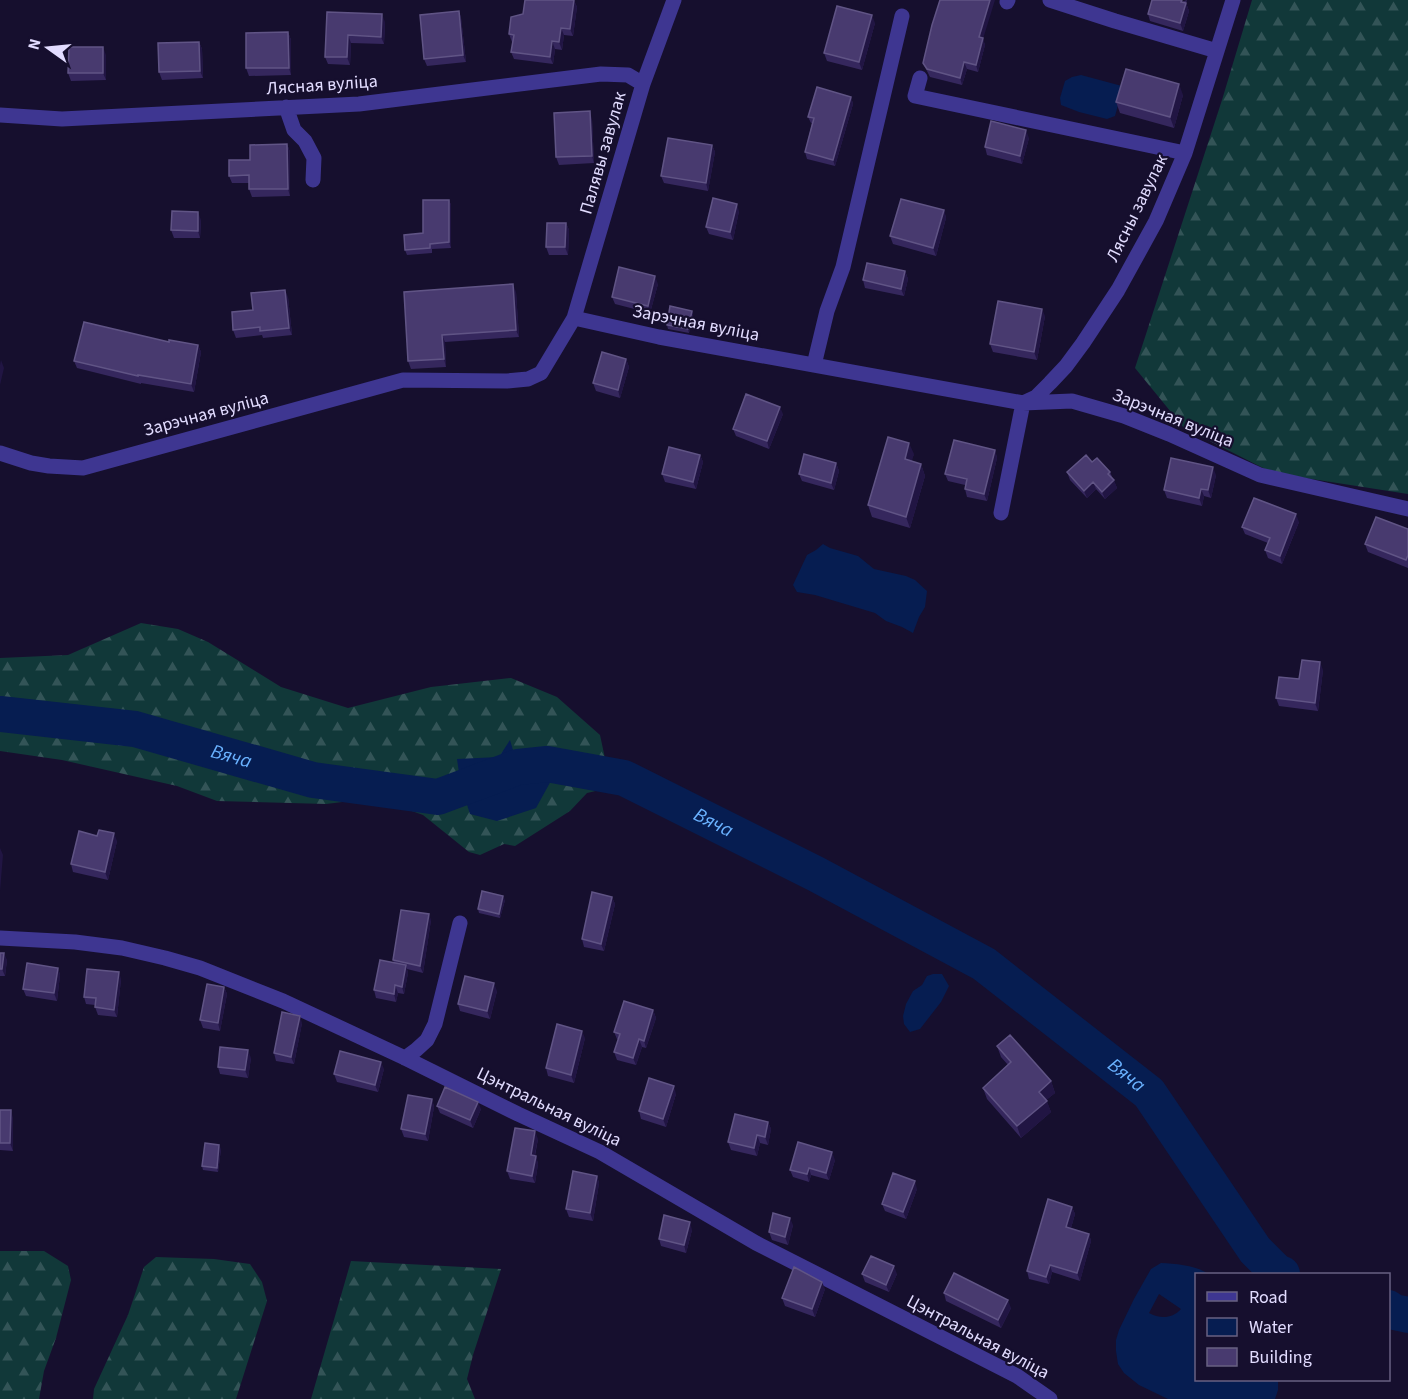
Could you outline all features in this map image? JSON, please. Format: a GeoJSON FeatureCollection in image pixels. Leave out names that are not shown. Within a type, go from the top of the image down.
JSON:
{"type":"FeatureCollection","features":[{"type":"Feature","properties":{"kind":"street","name":"Палявы завулак"},"geometry":{"type":"LineString","coordinates":[[574,318],[643,84],[674,0]]}},
{"type":"Feature","properties":{"kind":"street"},"geometry":{"type":"LineString","coordinates":[[1050,0],[1217,51]]}},
{"type":"Feature","properties":{"kind":"street","name":"Лясны завулак"},"geometry":{"type":"LineString","coordinates":[[1023,403],[1036,397],[1066,366],[1118,290],[1156,221],[1185,153],[1233,0]]}},
{"type":"Feature","properties":{"kind":"street"},"geometry":{"type":"LineString","coordinates":[[814,365],[827,311],[843,267],[902,16]]}},
{"type":"Feature","properties":{"kind":"street","name":"Лясная вуліца"},"geometry":{"type":"LineString","coordinates":[[0,115],[62,119],[369,102],[601,74],[628,75],[643,84]]}},
{"type":"Feature","properties":{"kind":"street"},"geometry":{"type":"LineString","coordinates":[[920,78],[915,96],[1185,153]]}},
{"type":"Feature","properties":{"kind":"street"},"geometry":{"type":"LineString","coordinates":[[286,107],[294,130],[305,141],[314,158],[313,180]]}},
{"type":"Feature","properties":{"kind":"street","name":"Зарэчная вуліца"},"geometry":{"type":"LineString","coordinates":[[0,453],[31,463],[83,468],[403,380],[507,381],[528,379],[541,373],[574,318],[659,337],[1023,403],[1072,401],[1114,413],[1169,434],[1260,475],[1408,510]]}},
{"type":"Feature","properties":{"kind":"street"},"geometry":{"type":"LineString","coordinates":[[1000,513],[1023,403]]}},
{"type":"Feature","properties":{"kind":"street"},"geometry":{"type":"LineString","coordinates":[[405,1058],[427,1040],[435,1024],[460,923]]}},
{"type":"Feature","properties":{"kind":"street","name":"Цэнтральная вуліца"},"geometry":{"type":"LineString","coordinates":[[0,938],[75,942],[122,948],[165,958],[234,981],[283,1001],[600,1152],[756,1243],[1017,1376],[1050,1399]]}},
{"type":"Feature","properties":{"kind":"green space"},"geometry":{"type":"Polygon","coordinates":[[[1252,0],[1408,0],[1408,494],[1273,473],[1184,428],[1135,368],[1252,0]]]}},
{"type":"Feature","properties":{"kind":"green space"},"geometry":{"type":"Polygon","coordinates":[[[141,623],[178,629],[208,642],[281,687],[348,708],[431,687],[511,678],[557,697],[600,735],[606,763],[606,785],[600,790],[587,793],[570,811],[515,846],[504,844],[480,855],[469,852],[423,815],[375,798],[326,804],[217,801],[177,786],[62,760],[0,751],[0,658],[68,655],[141,623]]]}},
{"type":"Feature","properties":{"kind":"green space"},"geometry":{"type":"Polygon","coordinates":[[[0,1251],[44,1251],[68,1266],[71,1280],[56,1338],[44,1371],[39,1399],[0,1399],[0,1251]]]}},
{"type":"Feature","properties":{"kind":"green space"},"geometry":{"type":"Polygon","coordinates":[[[156,1257],[214,1259],[250,1264],[262,1282],[267,1301],[236,1399],[93,1399],[94,1389],[128,1315],[144,1267],[156,1257]]]}},
{"type":"Feature","properties":{"kind":"green space"},"geometry":{"type":"Polygon","coordinates":[[[351,1261],[501,1269],[467,1379],[475,1399],[311,1399],[351,1261]]]}},
{"type":"Feature","properties":{"kind":"water"},"geometry":{"type":"Polygon","coordinates":[[[1081,75],[1122,86],[1115,116],[1107,119],[1061,105],[1060,98],[1065,81],[1081,75]]]}},
{"type":"Feature","properties":{"kind":"water"},"geometry":{"type":"Polygon","coordinates":[[[823,544],[858,556],[874,569],[915,580],[927,591],[925,607],[913,633],[886,621],[875,613],[797,592],[793,585],[807,555],[823,544]]]}},
{"type":"Feature","properties":{"kind":"water"},"geometry":{"type":"Polygon","coordinates":[[[510,740],[518,767],[547,764],[552,779],[536,808],[497,821],[470,814],[461,786],[457,759],[499,757],[510,740]]]}},
{"type":"Feature","properties":{"kind":"water"},"geometry":{"type":"Polygon","coordinates":[[[942,974],[949,986],[941,1002],[920,1029],[910,1032],[904,1024],[906,1004],[913,991],[922,985],[927,976],[942,974]]]}},
{"type":"Feature","properties":{"kind":"water"},"geometry":{"type":"Polygon","coordinates":[[[1161,1263],[1192,1267],[1206,1273],[1195,1273],[1195,1381],[1278,1381],[1275,1399],[1168,1399],[1139,1385],[1124,1373],[1118,1364],[1116,1351],[1119,1330],[1151,1269],[1161,1263]],[[1159,1294],[1149,1313],[1166,1317],[1174,1315],[1181,1309],[1159,1294]]]}},
{"type":"Feature","properties":{"kind":"building"},"geometry":{"type":"Polygon","coordinates":[[[525,0],[574,0],[570,29],[561,28],[559,42],[552,41],[550,57],[511,52],[514,35],[509,34],[511,17],[523,14],[525,0]]]}},
{"type":"Feature","properties":{"kind":"building"},"geometry":{"type":"Polygon","coordinates":[[[940,0],[990,0],[979,37],[983,38],[976,65],[964,62],[960,78],[927,69],[923,63],[940,0]]]}},
{"type":"Feature","properties":{"kind":"building"},"geometry":{"type":"Polygon","coordinates":[[[1152,0],[1182,0],[1181,2],[1186,3],[1180,23],[1148,14],[1152,0]]]}},
{"type":"Feature","properties":{"kind":"building"},"geometry":{"type":"Polygon","coordinates":[[[837,6],[872,15],[859,62],[824,53],[837,6]]]}},
{"type":"Feature","properties":{"kind":"building"},"geometry":{"type":"Polygon","coordinates":[[[459,11],[463,55],[424,59],[420,15],[459,11]]]}},
{"type":"Feature","properties":{"kind":"building"},"geometry":{"type":"Polygon","coordinates":[[[327,12],[382,14],[381,37],[348,35],[347,57],[325,57],[327,12]]]}},
{"type":"Feature","properties":{"kind":"building"},"geometry":{"type":"Polygon","coordinates":[[[288,32],[289,68],[246,68],[246,33],[288,32]]]}},
{"type":"Feature","properties":{"kind":"building"},"geometry":{"type":"Polygon","coordinates":[[[199,42],[200,71],[159,72],[158,43],[199,42]]]}},
{"type":"Feature","properties":{"kind":"building"},"geometry":{"type":"Polygon","coordinates":[[[69,47],[103,47],[103,73],[68,73],[69,47]]]}},
{"type":"Feature","properties":{"kind":"building"},"geometry":{"type":"Polygon","coordinates":[[[1126,69],[1179,84],[1170,117],[1116,102],[1126,69]]]}},
{"type":"Feature","properties":{"kind":"building"},"geometry":{"type":"Polygon","coordinates":[[[817,87],[851,97],[833,160],[805,152],[814,118],[808,117],[817,87]]]}},
{"type":"Feature","properties":{"kind":"building"},"geometry":{"type":"Polygon","coordinates":[[[590,111],[592,156],[556,157],[554,113],[590,111]]]}},
{"type":"Feature","properties":{"kind":"building"},"geometry":{"type":"Polygon","coordinates":[[[991,121],[1026,130],[1020,156],[985,147],[991,121]]]}},
{"type":"Feature","properties":{"kind":"building"},"geometry":{"type":"Polygon","coordinates":[[[668,138],[712,145],[706,183],[661,176],[668,138]]]}},
{"type":"Feature","properties":{"kind":"building"},"geometry":{"type":"Polygon","coordinates":[[[287,144],[288,189],[249,189],[249,175],[229,176],[229,160],[250,160],[250,145],[287,144]]]}},
{"type":"Feature","properties":{"kind":"building"},"geometry":{"type":"Polygon","coordinates":[[[713,198],[737,204],[730,232],[706,227],[713,198]]]}},
{"type":"Feature","properties":{"kind":"building"},"geometry":{"type":"Polygon","coordinates":[[[901,199],[944,210],[933,248],[890,236],[901,199]]]}},
{"type":"Feature","properties":{"kind":"building"},"geometry":{"type":"Polygon","coordinates":[[[423,200],[449,200],[449,242],[430,244],[430,248],[405,250],[404,235],[423,233],[423,200]]]}},
{"type":"Feature","properties":{"kind":"building"},"geometry":{"type":"Polygon","coordinates":[[[172,211],[198,212],[198,231],[171,230],[172,211]]]}},
{"type":"Feature","properties":{"kind":"building"},"geometry":{"type":"Polygon","coordinates":[[[547,223],[566,223],[565,247],[546,247],[547,223]]]}},
{"type":"Feature","properties":{"kind":"building"},"geometry":{"type":"Polygon","coordinates":[[[867,263],[905,271],[901,289],[863,280],[867,263]]]}},
{"type":"Feature","properties":{"kind":"building"},"geometry":{"type":"Polygon","coordinates":[[[619,267],[655,276],[648,306],[612,297],[619,267]]]}},
{"type":"Feature","properties":{"kind":"building"},"geometry":{"type":"Polygon","coordinates":[[[513,284],[516,330],[442,335],[444,359],[408,361],[404,292],[513,284]]]}},
{"type":"Feature","properties":{"kind":"building"},"geometry":{"type":"Polygon","coordinates":[[[285,290],[289,328],[260,331],[260,327],[233,330],[232,312],[253,310],[251,293],[285,290]]]}},
{"type":"Feature","properties":{"kind":"building"},"geometry":{"type":"Polygon","coordinates":[[[998,301],[1042,309],[1034,352],[990,344],[998,301]]]}},
{"type":"Feature","properties":{"kind":"building"},"geometry":{"type":"Polygon","coordinates":[[[670,306],[692,311],[688,329],[667,325],[670,306]]]}},
{"type":"Feature","properties":{"kind":"building"},"geometry":{"type":"Polygon","coordinates":[[[84,322],[169,342],[169,340],[198,345],[191,384],[138,376],[74,361],[84,322]]]}},
{"type":"Feature","properties":{"kind":"building"},"geometry":{"type":"Polygon","coordinates":[[[602,352],[626,359],[618,390],[593,383],[602,352]]]}},
{"type":"Feature","properties":{"kind":"building"},"geometry":{"type":"Polygon","coordinates":[[[746,394],[780,407],[767,441],[733,429],[746,394]]]}},
{"type":"Feature","properties":{"kind":"building"},"geometry":{"type":"Polygon","coordinates":[[[888,437],[909,443],[905,459],[921,464],[906,517],[868,505],[888,437]]]}},
{"type":"Feature","properties":{"kind":"building"},"geometry":{"type":"Polygon","coordinates":[[[954,440],[995,450],[984,494],[965,489],[967,479],[945,474],[954,440]]]}},
{"type":"Feature","properties":{"kind":"building"},"geometry":{"type":"Polygon","coordinates":[[[669,447],[700,455],[693,482],[662,474],[669,447]]]}},
{"type":"Feature","properties":{"kind":"building"},"geometry":{"type":"Polygon","coordinates":[[[804,454],[836,463],[831,483],[799,474],[804,454]]]}},
{"type":"Feature","properties":{"kind":"building"},"geometry":{"type":"Polygon","coordinates":[[[1086,455],[1092,462],[1097,458],[1114,480],[1102,492],[1093,482],[1084,491],[1067,472],[1086,455]]]}},
{"type":"Feature","properties":{"kind":"building"},"geometry":{"type":"Polygon","coordinates":[[[1171,458],[1213,467],[1208,490],[1201,489],[1199,498],[1164,490],[1171,458]]]}},
{"type":"Feature","properties":{"kind":"building"},"geometry":{"type":"Polygon","coordinates":[[[1254,498],[1296,514],[1280,556],[1265,550],[1270,538],[1242,527],[1254,498]]]}},
{"type":"Feature","properties":{"kind":"building"},"geometry":{"type":"Polygon","coordinates":[[[1376,517],[1408,529],[1406,560],[1365,544],[1376,517]]]}},
{"type":"Feature","properties":{"kind":"building"},"geometry":{"type":"Polygon","coordinates":[[[1302,660],[1320,662],[1315,703],[1276,698],[1279,677],[1299,679],[1302,660]]]}},
{"type":"Feature","properties":{"kind":"building"},"geometry":{"type":"Polygon","coordinates":[[[99,830],[114,833],[105,872],[71,864],[79,831],[97,836],[99,830]]]}},
{"type":"Feature","properties":{"kind":"building"},"geometry":{"type":"Polygon","coordinates":[[[482,891],[503,896],[499,914],[478,909],[482,891]]]}},
{"type":"Feature","properties":{"kind":"building"},"geometry":{"type":"Polygon","coordinates":[[[592,892],[612,897],[601,944],[582,939],[592,892]]]}},
{"type":"Feature","properties":{"kind":"building"},"geometry":{"type":"Polygon","coordinates":[[[401,910],[429,914],[420,966],[393,960],[401,910]]]}},
{"type":"Feature","properties":{"kind":"building"},"geometry":{"type":"Polygon","coordinates":[[[0,953],[4,953],[2,969],[0,969],[0,953]]]}},
{"type":"Feature","properties":{"kind":"building"},"geometry":{"type":"Polygon","coordinates":[[[380,960],[406,965],[402,987],[395,985],[394,994],[374,990],[380,960]]]}},
{"type":"Feature","properties":{"kind":"building"},"geometry":{"type":"Polygon","coordinates":[[[27,963],[58,968],[54,993],[23,989],[27,963]]]}},
{"type":"Feature","properties":{"kind":"building"},"geometry":{"type":"Polygon","coordinates":[[[87,969],[119,972],[114,1010],[95,1007],[96,998],[84,997],[87,969]]]}},
{"type":"Feature","properties":{"kind":"building"},"geometry":{"type":"Polygon","coordinates":[[[465,976],[494,983],[487,1011],[458,1004],[465,976]]]}},
{"type":"Feature","properties":{"kind":"building"},"geometry":{"type":"Polygon","coordinates":[[[207,984],[224,987],[218,1023],[200,1020],[207,984]]]}},
{"type":"Feature","properties":{"kind":"building"},"geometry":{"type":"Polygon","coordinates":[[[624,1001],[653,1010],[644,1041],[639,1039],[633,1058],[614,1052],[620,1034],[614,1032],[624,1001]]]}},
{"type":"Feature","properties":{"kind":"building"},"geometry":{"type":"Polygon","coordinates":[[[282,1012],[300,1016],[291,1057],[274,1053],[282,1012]]]}},
{"type":"Feature","properties":{"kind":"building"},"geometry":{"type":"Polygon","coordinates":[[[557,1024],[582,1031],[571,1075],[546,1068],[557,1024]]]}},
{"type":"Feature","properties":{"kind":"building"},"geometry":{"type":"Polygon","coordinates":[[[1010,1035],[1051,1081],[1039,1092],[1047,1101],[1017,1126],[983,1088],[1011,1062],[997,1046],[1010,1035]]]}},
{"type":"Feature","properties":{"kind":"building"},"geometry":{"type":"Polygon","coordinates":[[[220,1047],[248,1050],[245,1070],[218,1067],[220,1047]]]}},
{"type":"Feature","properties":{"kind":"building"},"geometry":{"type":"Polygon","coordinates":[[[340,1051],[381,1062],[375,1085],[334,1074],[340,1051]]]}},
{"type":"Feature","properties":{"kind":"building"},"geometry":{"type":"Polygon","coordinates":[[[649,1078],[674,1086],[663,1119],[639,1111],[649,1078]]]}},
{"type":"Feature","properties":{"kind":"building"},"geometry":{"type":"Polygon","coordinates":[[[445,1087],[478,1102],[470,1120],[437,1106],[445,1087]]]}},
{"type":"Feature","properties":{"kind":"building"},"geometry":{"type":"Polygon","coordinates":[[[408,1095],[432,1099],[425,1134],[401,1129],[408,1095]]]}},
{"type":"Feature","properties":{"kind":"building"},"geometry":{"type":"Polygon","coordinates":[[[0,1110],[11,1110],[10,1143],[0,1143],[0,1110]]]}},
{"type":"Feature","properties":{"kind":"building"},"geometry":{"type":"Polygon","coordinates":[[[735,1114],[768,1122],[765,1137],[757,1135],[754,1148],[728,1142],[735,1114]]]}},
{"type":"Feature","properties":{"kind":"building"},"geometry":{"type":"Polygon","coordinates":[[[515,1128],[535,1131],[531,1155],[536,1156],[532,1176],[507,1171],[515,1128]]]}},
{"type":"Feature","properties":{"kind":"building"},"geometry":{"type":"Polygon","coordinates":[[[798,1142],[832,1152],[826,1173],[809,1168],[807,1174],[790,1170],[798,1142]]]}},
{"type":"Feature","properties":{"kind":"building"},"geometry":{"type":"Polygon","coordinates":[[[205,1143],[219,1145],[217,1168],[202,1166],[205,1143]]]}},
{"type":"Feature","properties":{"kind":"building"},"geometry":{"type":"Polygon","coordinates":[[[573,1171],[597,1176],[590,1213],[566,1209],[573,1171]]]}},
{"type":"Feature","properties":{"kind":"building"},"geometry":{"type":"Polygon","coordinates":[[[893,1173],[915,1181],[903,1212],[882,1204],[893,1173]]]}},
{"type":"Feature","properties":{"kind":"building"},"geometry":{"type":"Polygon","coordinates":[[[1048,1199],[1072,1207],[1066,1227],[1089,1234],[1077,1273],[1050,1265],[1046,1277],[1027,1271],[1048,1199]]]}},
{"type":"Feature","properties":{"kind":"building"},"geometry":{"type":"Polygon","coordinates":[[[773,1213],[790,1218],[785,1237],[769,1232],[773,1213]]]}},
{"type":"Feature","properties":{"kind":"building"},"geometry":{"type":"Polygon","coordinates":[[[664,1215],[690,1222],[684,1245],[659,1239],[664,1215]]]}},
{"type":"Feature","properties":{"kind":"building"},"geometry":{"type":"Polygon","coordinates":[[[871,1256],[894,1266],[886,1285],[862,1274],[871,1256]]]}},
{"type":"Feature","properties":{"kind":"building"},"geometry":{"type":"Polygon","coordinates":[[[794,1267],[822,1282],[812,1309],[782,1298],[794,1267]]]}},
{"type":"Feature","properties":{"kind":"building"},"geometry":{"type":"Polygon","coordinates":[[[954,1273],[1008,1300],[998,1320],[944,1293],[954,1273]]]}},
{"type":"Feature","properties":{"kind":"waterway","name":"Вяча"},"geometry":{"type":"LineString","coordinates":[[0,714],[135,729],[313,780],[438,797],[518,767],[547,764],[624,778],[816,874],[984,964],[1149,1093],[1255,1250],[1280,1273]]}},
{"type":"Feature","properties":{"kind":"waterway","name":"Вяча"},"geometry":{"type":"LineString","coordinates":[[1390,1309],[1408,1315]]}}]}
